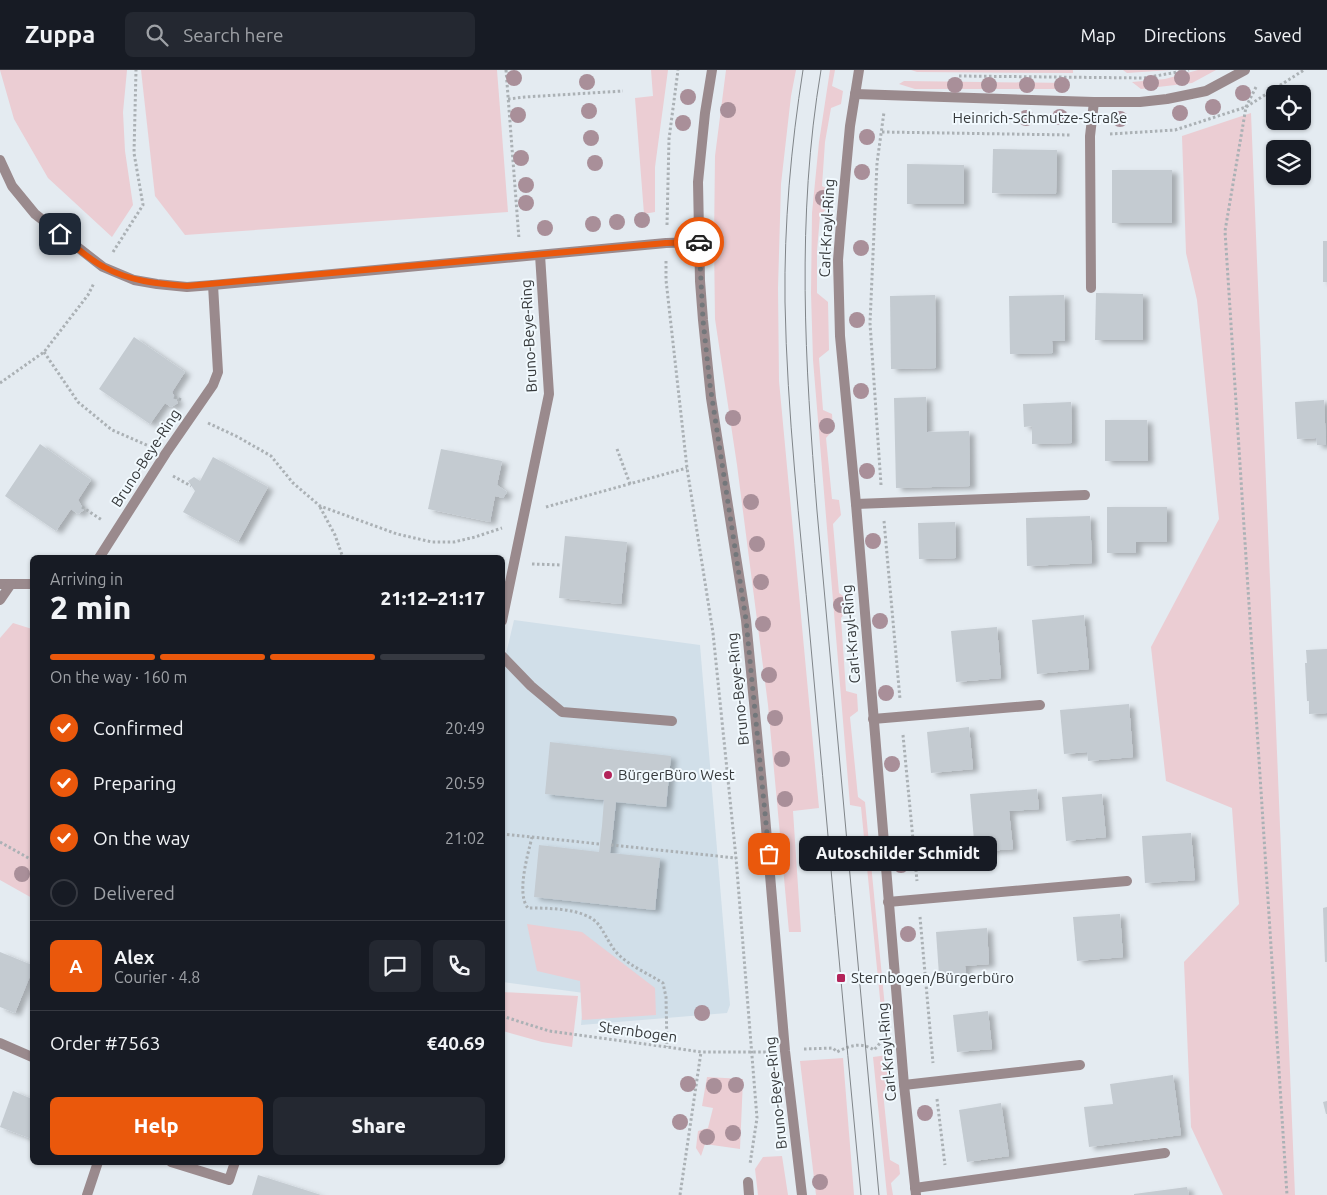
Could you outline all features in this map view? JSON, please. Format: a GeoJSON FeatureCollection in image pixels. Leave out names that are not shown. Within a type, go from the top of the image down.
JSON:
{"type":"FeatureCollection","features":[{"type":"Feature","properties":{"kind":"street","name":"Bruno-Beye-Ring"},"geometry":{"type":"LineString","coordinates":[[712,70],[705,113],[698,182],[703,320],[710,390],[746,620],[785,1051],[802,1195]]}},
{"type":"Feature","properties":{"kind":"street","name":"Carl-Krayl-Ring"},"geometry":{"type":"LineString","coordinates":[[859,70],[846,159],[838,260],[840,336],[856,504],[888,902],[915,1191]]}},
{"type":"Feature","properties":{"kind":"street","name":"Heinrich-Schmutze-Straße"},"geometry":{"type":"LineString","coordinates":[[854,94],[1140,102],[1206,92],[1245,70]]}},
{"type":"Feature","properties":{"kind":"street"},"geometry":{"type":"LineString","coordinates":[[1090,288],[1090,136],[1094,102]]}},
{"type":"Feature","properties":{"kind":"street","name":"Bruno-Beye-Ring"},"geometry":{"type":"LineString","coordinates":[[0,160],[12,186],[35,214],[103,267],[134,280],[157,284],[213,285],[666,243],[699,242]]}},
{"type":"Feature","properties":{"kind":"street","name":"Bruno-Beye-Ring"},"geometry":{"type":"LineString","coordinates":[[505,606],[549,394],[540,255]]}},
{"type":"Feature","properties":{"kind":"street","name":"Bruno-Beye-Ring"},"geometry":{"type":"LineString","coordinates":[[101,555],[166,453],[213,386],[218,372],[213,285]]}},
{"type":"Feature","properties":{"kind":"street"},"geometry":{"type":"LineString","coordinates":[[856,504],[1084,495]]}},
{"type":"Feature","properties":{"kind":"street"},"geometry":{"type":"LineString","coordinates":[[0,584],[30,584]]}},
{"type":"Feature","properties":{"kind":"street"},"geometry":{"type":"LineString","coordinates":[[0,600],[11,584]]}},
{"type":"Feature","properties":{"kind":"street"},"geometry":{"type":"LineString","coordinates":[[505,659],[531,686],[562,712],[672,721]]}},
{"type":"Feature","properties":{"kind":"street"},"geometry":{"type":"LineString","coordinates":[[873,719],[1040,705]]}},
{"type":"Feature","properties":{"kind":"street"},"geometry":{"type":"LineString","coordinates":[[888,902],[1127,881]]}},
{"type":"Feature","properties":{"kind":"street"},"geometry":{"type":"LineString","coordinates":[[0,1043],[30,1056]]}},
{"type":"Feature","properties":{"kind":"street"},"geometry":{"type":"LineString","coordinates":[[904,1084],[1080,1066]]}},
{"type":"Feature","properties":{"kind":"street"},"geometry":{"type":"LineString","coordinates":[[915,1191],[947,1183],[1165,1153]]}},
{"type":"Feature","properties":{"kind":"street"},"geometry":{"type":"LineString","coordinates":[[87,1195],[97,1165]]}},
{"type":"Feature","properties":{"kind":"street"},"geometry":{"type":"LineString","coordinates":[[181,1165],[229,1180],[234,1165]]}},
{"type":"Feature","properties":{"kind":"street"},"geometry":{"type":"LineString","coordinates":[[748,1182],[749,1195]]}},
{"type":"Feature","properties":{"kind":"path"},"geometry":{"type":"LineString","coordinates":[[0,382],[44,352],[88,295],[103,267],[143,205],[134,153],[136,70]]}},
{"type":"Feature","properties":{"kind":"path"},"geometry":{"type":"LineString","coordinates":[[506,70],[520,257]]}},
{"type":"Feature","properties":{"kind":"path"},"geometry":{"type":"LineString","coordinates":[[666,232],[669,139],[678,70]]}},
{"type":"Feature","properties":{"kind":"path"},"geometry":{"type":"LineString","coordinates":[[950,76],[1144,78],[1189,70]]}},
{"type":"Feature","properties":{"kind":"path","name":"Heinrich-Schmutze-Straße"},"geometry":{"type":"LineString","coordinates":[[882,132],[1090,136],[1175,130],[1246,107],[1304,70]]}},
{"type":"Feature","properties":{"kind":"path"},"geometry":{"type":"LineString","coordinates":[[508,99],[525,96],[623,91]]}},
{"type":"Feature","properties":{"kind":"path"},"geometry":{"type":"LineString","coordinates":[[1246,107],[1225,231],[1287,1195]]}},
{"type":"Feature","properties":{"kind":"path"},"geometry":{"type":"LineString","coordinates":[[884,116],[877,162],[870,323],[882,504],[901,717],[935,1081],[947,1183]]}},
{"type":"Feature","properties":{"kind":"path","name":"Bruno-Beye-Ring"},"geometry":{"type":"LineString","coordinates":[[666,255],[666,280],[687,468],[713,633],[736,858],[757,1118],[748,1182]]}},
{"type":"Feature","properties":{"kind":"path"},"geometry":{"type":"LineString","coordinates":[[44,352],[78,402],[91,413],[112,430],[166,453]]}},
{"type":"Feature","properties":{"kind":"path"},"geometry":{"type":"LineString","coordinates":[[192,416],[238,437],[271,456],[293,483],[320,506],[397,534],[420,540],[454,542],[475,537],[523,520],[533,511],[687,468]]}},
{"type":"Feature","properties":{"kind":"path"},"geometry":{"type":"LineString","coordinates":[[617,449],[630,484]]}},
{"type":"Feature","properties":{"kind":"path"},"geometry":{"type":"LineString","coordinates":[[320,506],[335,535],[342,555]]}},
{"type":"Feature","properties":{"kind":"path"},"geometry":{"type":"LineString","coordinates":[[514,563],[562,565]]}},
{"type":"Feature","properties":{"kind":"path"},"geometry":{"type":"LineString","coordinates":[[505,834],[600,844]]}},
{"type":"Feature","properties":{"kind":"path"},"geometry":{"type":"LineString","coordinates":[[532,837],[522,892],[524,903],[528,908],[572,911],[588,917],[598,923],[611,947],[620,956],[663,983],[666,997],[667,1047]]}},
{"type":"Feature","properties":{"kind":"path"},"geometry":{"type":"LineString","coordinates":[[0,842],[30,859]]}},
{"type":"Feature","properties":{"kind":"path"},"geometry":{"type":"LineString","coordinates":[[611,845],[736,858]]}},
{"type":"Feature","properties":{"kind":"path","name":"Sternbogen"},"geometry":{"type":"LineString","coordinates":[[505,1017],[549,1031],[701,1052],[774,1052]]}},
{"type":"Feature","properties":{"kind":"path"},"geometry":{"type":"LineString","coordinates":[[801,1050],[833,1048],[837,1052],[847,1046],[865,1045],[874,1050]]}},
{"type":"Feature","properties":{"kind":"path"},"geometry":{"type":"LineString","coordinates":[[680,1195],[701,1052]]}},
{"type":"Feature","properties":{"kind":"shaded area"},"geometry":{"type":"Polygon","coordinates":[[[0,70],[127,70],[123,112],[125,151],[133,205],[112,237],[48,178],[14,119],[0,70]]]}},
{"type":"Feature","properties":{"kind":"shaded area"},"geometry":{"type":"Polygon","coordinates":[[[141,70],[497,70],[508,212],[185,235],[155,196],[141,70]]]}},
{"type":"Feature","properties":{"kind":"shaded area"},"geometry":{"type":"Polygon","coordinates":[[[651,70],[668,70],[655,167],[655,212],[644,214],[635,98],[653,96],[651,70]]]}},
{"type":"Feature","properties":{"kind":"shaded area"},"geometry":{"type":"Polygon","coordinates":[[[726,70],[796,70],[791,96],[781,184],[778,288],[779,381],[819,808],[793,811],[801,932],[789,932],[768,705],[737,465],[715,319],[715,156],[726,70]]]}},
{"type":"Feature","properties":{"kind":"shaded area"},"geometry":{"type":"Polygon","coordinates":[[[830,70],[835,70],[832,86],[843,91],[841,104],[831,108],[825,142],[822,186],[832,191],[831,203],[820,216],[817,251],[817,293],[828,302],[829,350],[819,358],[823,410],[832,414],[833,430],[826,438],[832,499],[839,500],[841,515],[833,524],[839,593],[848,600],[849,608],[841,618],[846,691],[857,694],[858,711],[850,717],[858,797],[865,802],[887,1028],[883,1029],[861,807],[850,805],[813,360],[811,293],[812,213],[819,142],[830,70]]]}},
{"type":"Feature","properties":{"kind":"shaded area"},"geometry":{"type":"Polygon","coordinates":[[[911,70],[1073,70],[1073,73],[917,72],[911,70]]]}},
{"type":"Feature","properties":{"kind":"shaded area"},"geometry":{"type":"Polygon","coordinates":[[[1123,70],[1171,70],[1127,73],[1123,70]]]}},
{"type":"Feature","properties":{"kind":"shaded area"},"geometry":{"type":"Polygon","coordinates":[[[1198,70],[1216,70],[1192,83],[1141,89],[1132,82],[1165,79],[1198,70]]]}},
{"type":"Feature","properties":{"kind":"shaded area"},"geometry":{"type":"Polygon","coordinates":[[[904,81],[1068,83],[1069,89],[915,89],[899,84],[904,81]]]}},
{"type":"Feature","properties":{"kind":"shaded area"},"geometry":{"type":"Polygon","coordinates":[[[1251,113],[1295,1195],[1223,1195],[1191,1127],[1184,962],[1239,904],[1232,808],[1166,781],[1151,647],[1219,519],[1197,300],[1186,253],[1182,136],[1251,113]]]}},
{"type":"Feature","properties":{"kind":"shaded area"},"geometry":{"type":"Polygon","coordinates":[[[514,620],[700,645],[730,1005],[727,1013],[581,1025],[584,993],[505,982],[505,658],[514,620]]]}},
{"type":"Feature","properties":{"kind":"shaded area"},"geometry":{"type":"Polygon","coordinates":[[[13,623],[30,628],[30,897],[0,880],[0,638],[13,623]]]}},
{"type":"Feature","properties":{"kind":"shaded area"},"geometry":{"type":"Polygon","coordinates":[[[527,924],[582,932],[655,988],[656,1015],[582,1020],[580,981],[537,971],[527,924]]]}},
{"type":"Feature","properties":{"kind":"shaded area"},"geometry":{"type":"Polygon","coordinates":[[[505,992],[578,996],[572,1047],[542,1042],[505,1032],[505,992]]]}},
{"type":"Feature","properties":{"kind":"shaded area"},"geometry":{"type":"Polygon","coordinates":[[[888,1055],[890,1083],[883,1092],[890,1160],[899,1165],[900,1174],[891,1183],[893,1195],[887,1195],[873,1057],[888,1055]]]}},
{"type":"Feature","properties":{"kind":"shaded area"},"geometry":{"type":"Polygon","coordinates":[[[843,1058],[854,1195],[816,1195],[800,1061],[843,1058]]]}},
{"type":"Feature","properties":{"kind":"shaded area"},"geometry":{"type":"Polygon","coordinates":[[[707,1077],[743,1079],[740,1149],[705,1144],[701,1156],[696,1148],[698,1131],[708,1128],[713,1108],[702,1106],[707,1077]]]}},
{"type":"Feature","properties":{"kind":"shaded area"},"geometry":{"type":"Polygon","coordinates":[[[782,1156],[788,1195],[758,1195],[755,1169],[763,1157],[782,1156]]]}},
{"type":"Feature","properties":{"kind":"building"},"geometry":{"type":"Polygon","coordinates":[[[993,149],[1057,150],[1056,194],[992,193],[993,149]]]}},
{"type":"Feature","properties":{"kind":"building"},"geometry":{"type":"Polygon","coordinates":[[[907,164],[964,165],[964,204],[907,204],[907,164]]]}},
{"type":"Feature","properties":{"kind":"building"},"geometry":{"type":"Polygon","coordinates":[[[1112,170],[1172,170],[1172,223],[1112,223],[1112,170]]]}},
{"type":"Feature","properties":{"kind":"building"},"geometry":{"type":"Polygon","coordinates":[[[1323,241],[1327,241],[1327,282],[1323,282],[1323,241]]]}},
{"type":"Feature","properties":{"kind":"building"},"geometry":{"type":"Polygon","coordinates":[[[1096,293],[1143,294],[1143,340],[1095,340],[1096,293]]]}},
{"type":"Feature","properties":{"kind":"building"},"geometry":{"type":"Polygon","coordinates":[[[935,295],[936,368],[891,369],[890,296],[935,295]]]}},
{"type":"Feature","properties":{"kind":"building"},"geometry":{"type":"Polygon","coordinates":[[[1064,295],[1065,341],[1052,341],[1053,353],[1010,354],[1009,296],[1064,295]]]}},
{"type":"Feature","properties":{"kind":"building"},"geometry":{"type":"Polygon","coordinates":[[[134,337],[185,372],[172,392],[178,403],[171,407],[165,403],[150,424],[99,389],[134,337]]]}},
{"type":"Feature","properties":{"kind":"building"},"geometry":{"type":"Polygon","coordinates":[[[926,397],[927,432],[969,431],[970,486],[896,488],[894,398],[926,397]]]}},
{"type":"Feature","properties":{"kind":"building"},"geometry":{"type":"Polygon","coordinates":[[[1324,400],[1326,445],[1317,445],[1316,438],[1297,439],[1295,402],[1324,400]]]}},
{"type":"Feature","properties":{"kind":"building"},"geometry":{"type":"Polygon","coordinates":[[[1071,402],[1072,443],[1032,444],[1032,426],[1024,427],[1023,404],[1071,402]]]}},
{"type":"Feature","properties":{"kind":"building"},"geometry":{"type":"Polygon","coordinates":[[[1105,420],[1147,420],[1148,461],[1105,461],[1105,420]]]}},
{"type":"Feature","properties":{"kind":"building"},"geometry":{"type":"Polygon","coordinates":[[[40,444],[91,480],[78,500],[84,510],[78,514],[71,509],[56,531],[5,496],[40,444]]]}},
{"type":"Feature","properties":{"kind":"building"},"geometry":{"type":"Polygon","coordinates":[[[441,449],[502,461],[497,485],[507,492],[503,498],[495,496],[490,522],[428,509],[441,449]]]}},
{"type":"Feature","properties":{"kind":"building"},"geometry":{"type":"Polygon","coordinates":[[[213,457],[268,487],[238,542],[183,512],[195,491],[188,481],[194,477],[200,481],[213,457]]]}},
{"type":"Feature","properties":{"kind":"building"},"geometry":{"type":"Polygon","coordinates":[[[1107,507],[1167,507],[1167,542],[1136,542],[1136,553],[1107,553],[1107,507]]]}},
{"type":"Feature","properties":{"kind":"building"},"geometry":{"type":"Polygon","coordinates":[[[1090,516],[1092,563],[1027,566],[1026,518],[1090,516]]]}},
{"type":"Feature","properties":{"kind":"building"},"geometry":{"type":"Polygon","coordinates":[[[955,522],[956,558],[919,559],[918,523],[955,522]]]}},
{"type":"Feature","properties":{"kind":"building"},"geometry":{"type":"Polygon","coordinates":[[[565,536],[627,542],[621,604],[559,598],[565,536]]]}},
{"type":"Feature","properties":{"kind":"building"},"geometry":{"type":"Polygon","coordinates":[[[1084,615],[1089,669],[1037,674],[1032,620],[1084,615]]]}},
{"type":"Feature","properties":{"kind":"building"},"geometry":{"type":"Polygon","coordinates":[[[997,627],[1001,678],[956,682],[951,631],[997,627]]]}},
{"type":"Feature","properties":{"kind":"building"},"geometry":{"type":"Polygon","coordinates":[[[1327,649],[1327,713],[1309,714],[1305,663],[1307,663],[1306,650],[1327,649]]]}},
{"type":"Feature","properties":{"kind":"building"},"geometry":{"type":"Polygon","coordinates":[[[1129,704],[1133,757],[1088,761],[1087,752],[1064,754],[1060,710],[1129,704]]]}},
{"type":"Feature","properties":{"kind":"building"},"geometry":{"type":"Polygon","coordinates":[[[969,727],[973,769],[931,773],[927,732],[969,727]]]}},
{"type":"Feature","properties":{"kind":"building"},"geometry":{"type":"Polygon","coordinates":[[[550,742],[671,756],[666,807],[616,802],[610,853],[660,858],[655,910],[534,897],[539,845],[599,852],[602,826],[604,800],[545,794],[550,742]]]}},
{"type":"Feature","properties":{"kind":"building"},"geometry":{"type":"Polygon","coordinates":[[[1037,789],[1039,809],[1009,811],[1013,849],[975,852],[970,794],[1037,789]]]}},
{"type":"Feature","properties":{"kind":"building"},"geometry":{"type":"Polygon","coordinates":[[[1102,794],[1106,837],[1066,841],[1062,797],[1102,794]]]}},
{"type":"Feature","properties":{"kind":"building"},"geometry":{"type":"Polygon","coordinates":[[[1191,833],[1195,880],[1145,883],[1142,836],[1191,833]]]}},
{"type":"Feature","properties":{"kind":"building"},"geometry":{"type":"Polygon","coordinates":[[[1327,907],[1327,962],[1325,962],[1323,908],[1327,907]]]}},
{"type":"Feature","properties":{"kind":"building"},"geometry":{"type":"Polygon","coordinates":[[[1120,914],[1123,957],[1077,961],[1073,917],[1120,914]]]}},
{"type":"Feature","properties":{"kind":"building"},"geometry":{"type":"Polygon","coordinates":[[[987,928],[989,964],[965,966],[966,974],[939,975],[936,932],[987,928]]]}},
{"type":"Feature","properties":{"kind":"building"},"geometry":{"type":"Polygon","coordinates":[[[0,952],[30,964],[30,976],[15,1013],[0,1007],[0,952]]]}},
{"type":"Feature","properties":{"kind":"building"},"geometry":{"type":"Polygon","coordinates":[[[988,1011],[992,1049],[957,1052],[953,1015],[988,1011]]]}},
{"type":"Feature","properties":{"kind":"building"},"geometry":{"type":"Polygon","coordinates":[[[1173,1075],[1181,1135],[1089,1147],[1084,1107],[1113,1104],[1110,1084],[1173,1075]]]}},
{"type":"Feature","properties":{"kind":"building"},"geometry":{"type":"Polygon","coordinates":[[[13,1091],[30,1098],[30,1138],[0,1127],[13,1091]]]}},
{"type":"Feature","properties":{"kind":"building"},"geometry":{"type":"Polygon","coordinates":[[[1327,1101],[1327,1114],[1326,1114],[1323,1102],[1327,1101]]]}},
{"type":"Feature","properties":{"kind":"building"},"geometry":{"type":"Polygon","coordinates":[[[1001,1103],[1009,1156],[967,1162],[959,1110],[1001,1103]]]}},
{"type":"Feature","properties":{"kind":"building"},"geometry":{"type":"Polygon","coordinates":[[[258,1175],[321,1195],[252,1195],[258,1175]]]}},
{"type":"Feature","properties":{"kind":"building"},"geometry":{"type":"Polygon","coordinates":[[[1187,1187],[1189,1195],[1134,1195],[1134,1194],[1187,1187]]]}},
{"type":"Feature","properties":{"kind":"tram line"},"geometry":{"type":"LineString","coordinates":[[803,70],[795,127],[787,214],[785,302],[788,385],[861,1195]]}},
{"type":"Feature","properties":{"kind":"tram line"},"geometry":{"type":"LineString","coordinates":[[821,70],[813,125],[808,181],[805,290],[806,345],[817,511],[879,1195]]}},
{"type":"Feature","properties":{"kind":"way so far"},"geometry":{"type":"LineString","coordinates":[[699,242],[703,320],[711,398],[746,620],[769,854]]}},
{"type":"Feature","properties":{"kind":"place","name":"BürgerBüro West"},"geometry":{"type":"Point","coordinates":[608,775]}},
{"type":"Feature","properties":{"kind":"place","name":"Autoschilder Schmidt"},"geometry":{"type":"Point","coordinates":[769,854]}},
{"type":"Feature","properties":{"kind":"place","name":"Sternbogen/Bürgerbüro"},"geometry":{"type":"Point","coordinates":[841,978]}},
{"type":"Feature","properties":{"kind":"route"},"geometry":{"type":"LineString","coordinates":[[60,234],[103,267],[118,274],[134,280],[157,284],[187,286],[666,243],[699,242]]}}]}
